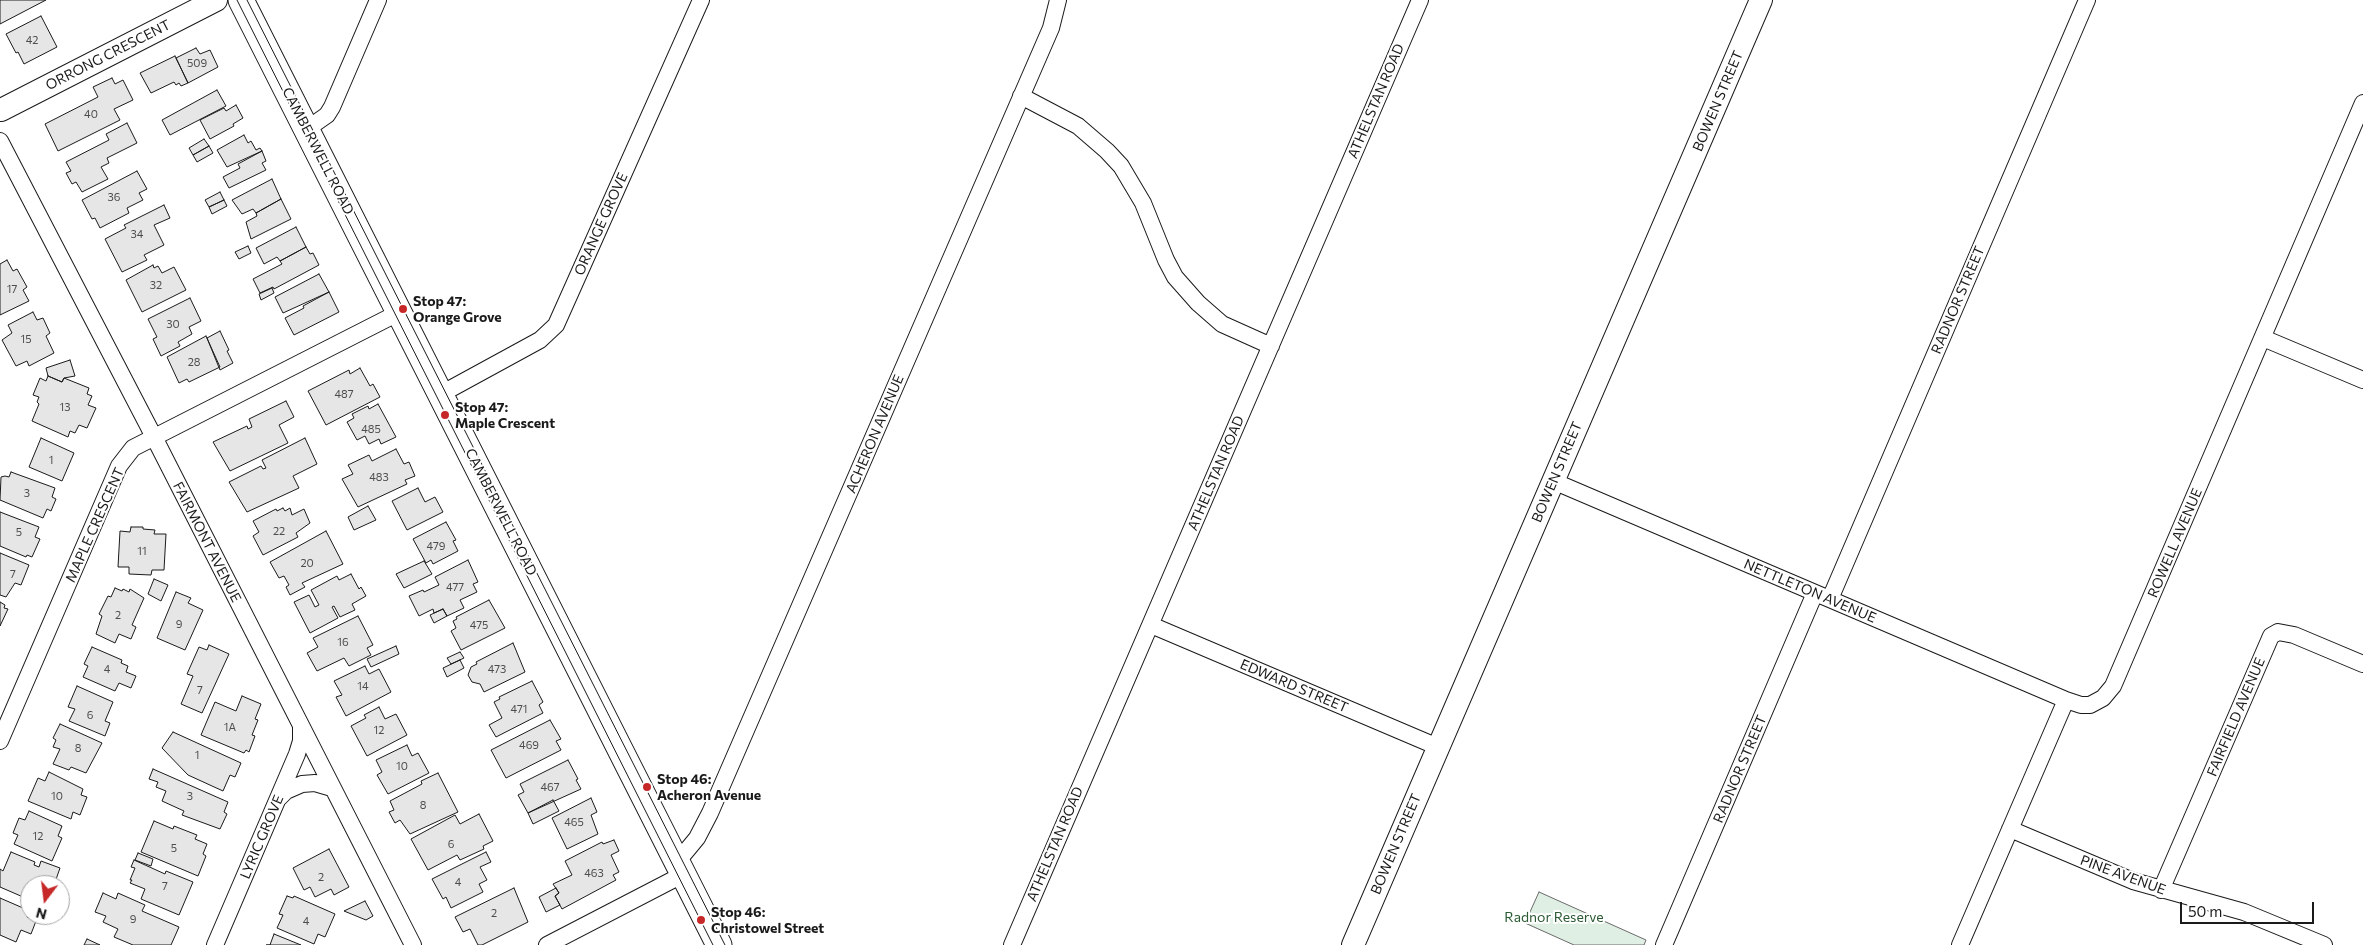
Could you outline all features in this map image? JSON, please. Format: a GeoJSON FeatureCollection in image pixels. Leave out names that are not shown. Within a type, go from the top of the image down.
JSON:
{"type":"FeatureCollection","features":[{"type":"Feature","properties":{"kind":"main road","name":"CAMBERWELL ROAD"},"geometry":{"type":"LineString","coordinates":[[241,0],[719,945]]}},
{"type":"Feature","properties":{"kind":"street","name":"ORRONG CRESCENT"},"geometry":{"type":"LineString","coordinates":[[0,115],[216,0]]}},
{"type":"Feature","properties":{"kind":"street"},"geometry":{"type":"LineString","coordinates":[[307,129],[327,115],[332,107],[378,0]]}},
{"type":"Feature","properties":{"kind":"street","name":"ORANGE GROVE"},"geometry":{"type":"LineString","coordinates":[[441,394],[540,340],[556,325],[701,0]]}},
{"type":"Feature","properties":{"kind":"street","name":"ACHERON AVENUE"},"geometry":{"type":"LineString","coordinates":[[681,868],[710,813],[1051,28],[1058,0]]}},
{"type":"Feature","properties":{"kind":"street","name":"BOWEN STREET"},"geometry":{"type":"LineString","coordinates":[[1353,945],[1761,0]]}},
{"type":"Feature","properties":{"kind":"street","name":"RADNOR STREET"},"geometry":{"type":"LineString","coordinates":[[1664,945],[1822,596],[2087,0]]}},
{"type":"Feature","properties":{"kind":"street","name":"ATHELSTAN ROAD"},"geometry":{"type":"LineString","coordinates":[[1012,945],[1271,346],[1416,1]]}},
{"type":"Feature","properties":{"kind":"street"},"geometry":{"type":"LineString","coordinates":[[1021,96],[1078,126],[1107,151],[1121,166],[1143,203],[1166,260],[1175,277],[1198,303],[1222,324],[1271,346]]}},
{"type":"Feature","properties":{"kind":"street","name":"ROWELL AVENUE"},"geometry":{"type":"LineString","coordinates":[[2066,700],[2081,705],[2090,705],[2103,698],[2113,686],[2363,104]]}},
{"type":"Feature","properties":{"kind":"street","name":"FAIRMONT AVENUE"},"geometry":{"type":"LineString","coordinates":[[0,141],[154,437],[413,945]]}},
{"type":"Feature","properties":{"kind":"street","name":"MAPLE CRESCENT"},"geometry":{"type":"LineString","coordinates":[[0,741],[119,466],[133,448],[400,312]]}},
{"type":"Feature","properties":{"kind":"street"},"geometry":{"type":"LineString","coordinates":[[2263,338],[2363,380]]}},
{"type":"Feature","properties":{"kind":"street","name":"NETTLETON AVENUE"},"geometry":{"type":"LineString","coordinates":[[1553,481],[2066,700]]}},
{"type":"Feature","properties":{"kind":"street","name":"EDWARD STREET"},"geometry":{"type":"LineString","coordinates":[[1151,625],[1438,747]]}},
{"type":"Feature","properties":{"kind":"street","name":"FAIRFIELD AVENUE"},"geometry":{"type":"LineString","coordinates":[[2161,890],[2271,636],[2278,632],[2294,634],[2363,664]]}},
{"type":"Feature","properties":{"kind":"street"},"geometry":{"type":"LineString","coordinates":[[1960,945],[2066,700]]}},
{"type":"Feature","properties":{"kind":"street","name":"LYRIC GROVE"},"geometry":{"type":"LineString","coordinates":[[215,945],[297,754],[301,740],[301,727]]}},
{"type":"Feature","properties":{"kind":"street"},"geometry":{"type":"LineString","coordinates":[[277,800],[286,791],[302,784],[314,783],[332,788]]}},
{"type":"Feature","properties":{"kind":"street","name":"PINE AVENUE"},"geometry":{"type":"LineString","coordinates":[[2010,829],[2120,876],[2161,890],[2244,912],[2324,945]]}},
{"type":"Feature","properties":{"kind":"street"},"geometry":{"type":"LineString","coordinates":[[547,945],[681,868]]}},
{"type":"Feature","properties":{"kind":"green space","name":"Radnor Reserve"},"geometry":{"type":"Polygon","coordinates":[[[1539,892],[1646,940],[1644,945],[1574,945],[1525,923],[1539,892]]]}},
{"type":"Feature","properties":{"kind":"building"},"geometry":{"type":"Polygon","coordinates":[[[0,0],[46,0],[0,24],[0,0]]]}},
{"type":"Feature","properties":{"kind":"building"},"geometry":{"type":"Polygon","coordinates":[[[41,16],[57,47],[24,64],[6,34],[41,16]]]}},
{"type":"Feature","properties":{"kind":"building"},"geometry":{"type":"Polygon","coordinates":[[[196,48],[200,54],[210,50],[218,67],[188,83],[176,58],[196,48]]]}},
{"type":"Feature","properties":{"kind":"building"},"geometry":{"type":"Polygon","coordinates":[[[175,56],[188,83],[181,86],[179,83],[176,85],[174,82],[151,93],[140,73],[175,56]]]}},
{"type":"Feature","properties":{"kind":"building"},"geometry":{"type":"Polygon","coordinates":[[[112,78],[115,84],[123,80],[133,100],[114,109],[120,120],[58,151],[45,124],[98,97],[93,87],[112,78]]]}},
{"type":"Feature","properties":{"kind":"building"},"geometry":{"type":"Polygon","coordinates":[[[217,90],[226,106],[170,135],[162,120],[217,90]]]}},
{"type":"Feature","properties":{"kind":"building"},"geometry":{"type":"Polygon","coordinates":[[[236,105],[243,118],[233,124],[234,126],[210,139],[200,120],[224,108],[226,111],[236,105]]]}},
{"type":"Feature","properties":{"kind":"building"},"geometry":{"type":"Polygon","coordinates":[[[127,123],[137,143],[107,158],[109,163],[101,167],[108,179],[82,192],[76,182],[72,184],[66,173],[71,171],[66,162],[109,140],[106,134],[127,123]]]}},
{"type":"Feature","properties":{"kind":"building"},"geometry":{"type":"Polygon","coordinates":[[[244,135],[248,143],[251,141],[256,150],[260,148],[262,151],[227,167],[217,150],[244,135]]]}},
{"type":"Feature","properties":{"kind":"building"},"geometry":{"type":"Polygon","coordinates":[[[204,139],[209,146],[193,155],[189,148],[204,139]]]}},
{"type":"Feature","properties":{"kind":"building"},"geometry":{"type":"Polygon","coordinates":[[[209,146],[213,153],[197,162],[193,155],[209,146]]]}},
{"type":"Feature","properties":{"kind":"building"},"geometry":{"type":"Polygon","coordinates":[[[262,151],[266,161],[262,163],[266,170],[229,188],[223,177],[240,168],[238,164],[262,151]]]}},
{"type":"Feature","properties":{"kind":"building"},"geometry":{"type":"Polygon","coordinates":[[[137,171],[147,189],[139,193],[143,200],[127,208],[129,213],[100,228],[95,218],[92,219],[82,200],[137,171]]]}},
{"type":"Feature","properties":{"kind":"building"},"geometry":{"type":"Polygon","coordinates":[[[272,179],[281,199],[256,213],[253,209],[242,214],[232,200],[272,179]]]}},
{"type":"Feature","properties":{"kind":"building"},"geometry":{"type":"Polygon","coordinates":[[[220,192],[224,200],[209,207],[205,200],[220,192]]]}},
{"type":"Feature","properties":{"kind":"building"},"geometry":{"type":"Polygon","coordinates":[[[281,199],[291,219],[251,239],[246,222],[257,216],[256,213],[281,199]]]}},
{"type":"Feature","properties":{"kind":"building"},"geometry":{"type":"Polygon","coordinates":[[[224,200],[227,206],[212,214],[209,207],[224,200]]]}},
{"type":"Feature","properties":{"kind":"building"},"geometry":{"type":"Polygon","coordinates":[[[164,205],[170,218],[154,225],[164,245],[144,255],[147,260],[122,272],[105,239],[126,228],[124,225],[164,205]]]}},
{"type":"Feature","properties":{"kind":"building"},"geometry":{"type":"Polygon","coordinates":[[[296,227],[306,247],[280,261],[277,257],[264,264],[256,248],[296,227]]]}},
{"type":"Feature","properties":{"kind":"building"},"geometry":{"type":"Polygon","coordinates":[[[248,246],[251,253],[239,259],[235,252],[248,246]]]}},
{"type":"Feature","properties":{"kind":"building"},"geometry":{"type":"Polygon","coordinates":[[[306,247],[310,254],[313,253],[319,265],[274,289],[273,287],[260,293],[253,279],[282,264],[280,261],[306,247]]]}},
{"type":"Feature","properties":{"kind":"building"},"geometry":{"type":"Polygon","coordinates":[[[7,260],[13,271],[17,269],[27,287],[23,290],[29,301],[0,315],[0,264],[7,260]]]}},
{"type":"Feature","properties":{"kind":"building"},"geometry":{"type":"Polygon","coordinates":[[[153,265],[154,268],[158,266],[162,273],[174,267],[186,290],[142,312],[126,280],[153,265]]]}},
{"type":"Feature","properties":{"kind":"building"},"geometry":{"type":"Polygon","coordinates":[[[319,274],[329,292],[283,313],[275,297],[319,274]]]}},
{"type":"Feature","properties":{"kind":"building"},"geometry":{"type":"Polygon","coordinates":[[[272,288],[274,293],[261,300],[259,294],[272,288]]]}},
{"type":"Feature","properties":{"kind":"building"},"geometry":{"type":"Polygon","coordinates":[[[329,292],[339,312],[294,335],[285,318],[329,292]]]}},
{"type":"Feature","properties":{"kind":"building"},"geometry":{"type":"Polygon","coordinates":[[[190,298],[201,321],[189,327],[192,334],[178,342],[180,346],[161,356],[153,339],[157,337],[148,319],[190,298]]]}},
{"type":"Feature","properties":{"kind":"building"},"geometry":{"type":"Polygon","coordinates":[[[33,312],[37,320],[43,318],[50,333],[46,336],[54,353],[29,366],[27,361],[16,366],[2,340],[12,333],[8,325],[33,312]]]}},
{"type":"Feature","properties":{"kind":"building"},"geometry":{"type":"Polygon","coordinates":[[[220,331],[233,363],[220,370],[207,338],[220,331]]]}},
{"type":"Feature","properties":{"kind":"building"},"geometry":{"type":"Polygon","coordinates":[[[206,336],[220,367],[189,382],[187,379],[179,383],[167,357],[206,336]]]}},
{"type":"Feature","properties":{"kind":"building"},"geometry":{"type":"Polygon","coordinates":[[[70,360],[75,376],[64,378],[62,382],[48,376],[46,368],[70,360]]]}},
{"type":"Feature","properties":{"kind":"building"},"geometry":{"type":"Polygon","coordinates":[[[360,368],[370,386],[373,384],[380,397],[326,425],[308,391],[349,370],[350,374],[360,368]]]}},
{"type":"Feature","properties":{"kind":"building"},"geometry":{"type":"Polygon","coordinates":[[[48,376],[62,382],[64,378],[89,388],[87,394],[92,396],[88,405],[96,408],[87,428],[79,425],[75,433],[70,431],[68,437],[32,421],[39,404],[37,402],[39,397],[33,395],[40,378],[46,381],[48,376]]]}},
{"type":"Feature","properties":{"kind":"building"},"geometry":{"type":"Polygon","coordinates":[[[286,401],[294,417],[279,425],[288,443],[230,471],[213,442],[247,426],[248,429],[252,427],[249,419],[286,401]]]}},
{"type":"Feature","properties":{"kind":"building"},"geometry":{"type":"Polygon","coordinates":[[[378,404],[396,437],[381,444],[379,439],[369,444],[365,436],[357,440],[347,422],[354,418],[352,414],[368,406],[369,409],[378,404]]]}},
{"type":"Feature","properties":{"kind":"building"},"geometry":{"type":"Polygon","coordinates":[[[41,438],[74,453],[62,481],[29,467],[41,438]]]}},
{"type":"Feature","properties":{"kind":"building"},"geometry":{"type":"Polygon","coordinates":[[[305,438],[317,464],[293,476],[299,488],[247,512],[229,482],[261,466],[263,469],[266,468],[262,460],[305,438]]]}},
{"type":"Feature","properties":{"kind":"building"},"geometry":{"type":"Polygon","coordinates":[[[396,449],[404,464],[409,462],[415,476],[405,480],[407,484],[358,507],[342,479],[353,474],[348,465],[369,455],[372,461],[396,449]]]}},
{"type":"Feature","properties":{"kind":"building"},"geometry":{"type":"Polygon","coordinates":[[[11,472],[55,488],[52,497],[56,499],[51,511],[47,509],[43,518],[0,500],[1,477],[9,477],[11,472]]]}},
{"type":"Feature","properties":{"kind":"building"},"geometry":{"type":"Polygon","coordinates":[[[418,488],[425,502],[435,497],[443,512],[407,530],[392,501],[418,488]]]}},
{"type":"Feature","properties":{"kind":"building"},"geometry":{"type":"Polygon","coordinates":[[[368,506],[376,520],[354,530],[348,517],[368,506]]]}},
{"type":"Feature","properties":{"kind":"building"},"geometry":{"type":"Polygon","coordinates":[[[283,508],[285,511],[290,508],[292,515],[304,509],[310,523],[296,533],[298,537],[263,555],[253,536],[259,532],[253,521],[276,509],[277,511],[283,508]]]}},
{"type":"Feature","properties":{"kind":"building"},"geometry":{"type":"Polygon","coordinates":[[[0,512],[39,527],[35,537],[40,539],[32,557],[27,555],[26,557],[0,546],[0,512]]]}},
{"type":"Feature","properties":{"kind":"building"},"geometry":{"type":"Polygon","coordinates":[[[446,522],[456,540],[453,541],[458,551],[433,564],[431,560],[426,563],[413,539],[446,522]]]}},
{"type":"Feature","properties":{"kind":"building"},"geometry":{"type":"Polygon","coordinates":[[[131,527],[155,530],[154,534],[166,534],[164,570],[152,570],[151,575],[129,574],[129,567],[118,567],[120,531],[130,532],[131,527]]]}},
{"type":"Feature","properties":{"kind":"building"},"geometry":{"type":"Polygon","coordinates":[[[326,531],[343,564],[302,583],[305,587],[290,595],[286,587],[289,585],[284,576],[279,578],[270,562],[326,531]]]}},
{"type":"Feature","properties":{"kind":"building"},"geometry":{"type":"Polygon","coordinates":[[[0,553],[29,565],[21,585],[15,583],[6,597],[0,595],[0,553]]]}},
{"type":"Feature","properties":{"kind":"building"},"geometry":{"type":"Polygon","coordinates":[[[468,560],[478,582],[473,584],[477,592],[460,600],[464,608],[447,616],[443,609],[434,613],[433,609],[419,616],[409,596],[439,585],[435,577],[468,560]]]}},
{"type":"Feature","properties":{"kind":"building"},"geometry":{"type":"Polygon","coordinates":[[[424,561],[432,574],[404,588],[396,574],[424,561]]]}},
{"type":"Feature","properties":{"kind":"building"},"geometry":{"type":"Polygon","coordinates":[[[351,574],[359,589],[361,587],[366,596],[352,604],[355,610],[340,617],[334,606],[332,607],[338,618],[310,633],[294,602],[309,595],[315,607],[319,605],[311,590],[337,576],[339,580],[351,574]]]}},
{"type":"Feature","properties":{"kind":"building"},"geometry":{"type":"Polygon","coordinates":[[[154,579],[168,585],[161,601],[148,594],[154,579]]]}},
{"type":"Feature","properties":{"kind":"building"},"geometry":{"type":"Polygon","coordinates":[[[115,588],[129,592],[130,589],[144,598],[132,625],[136,627],[131,639],[119,634],[115,643],[96,634],[102,616],[99,614],[108,596],[111,597],[115,588]]]}},
{"type":"Feature","properties":{"kind":"building"},"geometry":{"type":"Polygon","coordinates":[[[176,592],[191,598],[188,603],[203,610],[185,650],[157,638],[176,592]]]}},
{"type":"Feature","properties":{"kind":"building"},"geometry":{"type":"Polygon","coordinates":[[[489,600],[505,628],[461,650],[451,631],[456,628],[453,621],[457,619],[456,617],[489,600]]]}},
{"type":"Feature","properties":{"kind":"building"},"geometry":{"type":"Polygon","coordinates":[[[0,602],[5,605],[4,608],[8,609],[0,626],[0,602]]]}},
{"type":"Feature","properties":{"kind":"building"},"geometry":{"type":"Polygon","coordinates":[[[443,609],[447,616],[434,623],[430,615],[443,609]]]}},
{"type":"Feature","properties":{"kind":"building"},"geometry":{"type":"Polygon","coordinates":[[[358,616],[373,645],[367,648],[371,655],[349,666],[344,658],[317,671],[307,653],[318,647],[313,638],[358,616]]]}},
{"type":"Feature","properties":{"kind":"building"},"geometry":{"type":"Polygon","coordinates":[[[513,643],[525,672],[484,692],[480,684],[472,682],[468,675],[471,667],[477,664],[476,662],[513,643]]]}},
{"type":"Feature","properties":{"kind":"building"},"geometry":{"type":"Polygon","coordinates":[[[209,645],[229,654],[202,713],[181,704],[193,676],[187,674],[199,647],[207,650],[209,645]]]}},
{"type":"Feature","properties":{"kind":"building"},"geometry":{"type":"Polygon","coordinates":[[[396,646],[399,654],[371,667],[367,659],[396,646]]]}},
{"type":"Feature","properties":{"kind":"building"},"geometry":{"type":"Polygon","coordinates":[[[92,647],[122,660],[121,663],[128,666],[126,672],[136,676],[131,688],[119,683],[115,691],[83,677],[88,666],[84,664],[92,647]]]}},
{"type":"Feature","properties":{"kind":"building"},"geometry":{"type":"Polygon","coordinates":[[[460,652],[464,658],[451,664],[447,658],[460,652]]]}},
{"type":"Feature","properties":{"kind":"building"},"geometry":{"type":"Polygon","coordinates":[[[460,660],[464,668],[447,677],[443,668],[460,660]]]}},
{"type":"Feature","properties":{"kind":"building"},"geometry":{"type":"Polygon","coordinates":[[[365,666],[369,674],[379,669],[391,692],[346,716],[336,697],[342,695],[334,681],[365,666]]]}},
{"type":"Feature","properties":{"kind":"building"},"geometry":{"type":"Polygon","coordinates":[[[532,681],[543,702],[539,705],[543,713],[496,737],[489,725],[502,718],[494,702],[500,699],[499,697],[532,681]]]}},
{"type":"Feature","properties":{"kind":"building"},"geometry":{"type":"Polygon","coordinates":[[[77,686],[113,702],[105,721],[110,723],[105,736],[69,721],[75,709],[68,707],[77,686]]]}},
{"type":"Feature","properties":{"kind":"building"},"geometry":{"type":"Polygon","coordinates":[[[242,696],[261,704],[255,719],[258,720],[252,735],[255,736],[249,752],[246,750],[244,753],[201,735],[215,702],[236,711],[242,696]]]}},
{"type":"Feature","properties":{"kind":"building"},"geometry":{"type":"Polygon","coordinates":[[[379,707],[385,719],[396,714],[407,735],[367,756],[351,726],[366,718],[364,715],[379,707]]]}},
{"type":"Feature","properties":{"kind":"building"},"geometry":{"type":"Polygon","coordinates":[[[550,720],[561,739],[556,741],[561,750],[506,778],[491,750],[550,720]]]}},
{"type":"Feature","properties":{"kind":"building"},"geometry":{"type":"Polygon","coordinates":[[[60,724],[102,743],[86,773],[71,767],[69,770],[53,764],[60,749],[53,747],[56,740],[53,738],[60,724]]]}},
{"type":"Feature","properties":{"kind":"building"},"geometry":{"type":"Polygon","coordinates":[[[173,732],[241,763],[235,777],[230,775],[223,791],[188,775],[162,748],[173,732]]]}},
{"type":"Feature","properties":{"kind":"building"},"geometry":{"type":"Polygon","coordinates":[[[407,745],[412,756],[418,753],[429,773],[388,794],[377,775],[382,772],[376,760],[407,745]]]}},
{"type":"Feature","properties":{"kind":"building"},"geometry":{"type":"Polygon","coordinates":[[[568,760],[581,789],[528,813],[518,795],[524,792],[520,784],[568,760]]]}},
{"type":"Feature","properties":{"kind":"building"},"geometry":{"type":"Polygon","coordinates":[[[153,769],[228,802],[224,812],[227,814],[220,829],[182,815],[184,811],[162,801],[166,791],[156,787],[158,782],[149,779],[153,769]]]}},
{"type":"Feature","properties":{"kind":"building"},"geometry":{"type":"Polygon","coordinates":[[[49,772],[83,789],[81,795],[87,797],[80,815],[73,812],[71,819],[28,801],[38,778],[45,781],[49,772]]]}},
{"type":"Feature","properties":{"kind":"building"},"geometry":{"type":"Polygon","coordinates":[[[438,773],[458,812],[410,834],[400,820],[395,823],[389,812],[394,810],[390,801],[422,784],[421,781],[438,773]]]}},
{"type":"Feature","properties":{"kind":"building"},"geometry":{"type":"Polygon","coordinates":[[[591,798],[597,812],[591,815],[598,834],[567,849],[552,818],[591,798]]]}},
{"type":"Feature","properties":{"kind":"building"},"geometry":{"type":"Polygon","coordinates":[[[553,800],[559,811],[533,824],[528,813],[553,800]]]}},
{"type":"Feature","properties":{"kind":"building"},"geometry":{"type":"Polygon","coordinates":[[[29,811],[62,826],[58,836],[62,838],[52,861],[14,844],[18,835],[13,833],[19,818],[25,820],[29,811]]]}},
{"type":"Feature","properties":{"kind":"building"},"geometry":{"type":"Polygon","coordinates":[[[479,814],[493,841],[483,846],[484,849],[460,860],[457,855],[428,870],[411,839],[455,815],[460,824],[479,814]]]}},
{"type":"Feature","properties":{"kind":"building"},"geometry":{"type":"Polygon","coordinates":[[[154,821],[173,829],[174,826],[197,835],[195,839],[207,844],[203,854],[206,856],[198,876],[141,852],[154,821]]]}},
{"type":"Feature","properties":{"kind":"building"},"geometry":{"type":"Polygon","coordinates":[[[614,840],[619,851],[611,855],[619,872],[613,875],[616,880],[562,909],[555,896],[559,893],[553,884],[572,875],[565,861],[602,842],[603,844],[614,840]]]}},
{"type":"Feature","properties":{"kind":"building"},"geometry":{"type":"Polygon","coordinates":[[[329,849],[349,887],[334,895],[331,889],[315,897],[310,887],[304,890],[293,868],[329,849]]]}},
{"type":"Feature","properties":{"kind":"building"},"geometry":{"type":"Polygon","coordinates":[[[11,852],[35,862],[34,865],[39,867],[41,861],[60,868],[58,875],[20,875],[20,896],[0,887],[0,869],[3,871],[11,852]]]}},
{"type":"Feature","properties":{"kind":"building"},"geometry":{"type":"Polygon","coordinates":[[[486,852],[491,862],[480,867],[487,880],[479,884],[483,892],[451,908],[446,897],[443,899],[432,879],[486,852]]]}},
{"type":"Feature","properties":{"kind":"building"},"geometry":{"type":"Polygon","coordinates":[[[138,853],[153,859],[151,866],[135,860],[138,853]]]}},
{"type":"Feature","properties":{"kind":"building"},"geometry":{"type":"Polygon","coordinates":[[[134,860],[165,874],[166,871],[193,882],[179,915],[141,899],[145,889],[130,883],[135,868],[131,867],[134,860]]]}},
{"type":"Feature","properties":{"kind":"building"},"geometry":{"type":"Polygon","coordinates":[[[514,888],[528,922],[482,945],[478,945],[470,929],[463,932],[455,917],[514,888]]]}},
{"type":"Feature","properties":{"kind":"building"},"geometry":{"type":"Polygon","coordinates":[[[556,888],[559,893],[555,896],[560,905],[546,912],[539,897],[556,888]]]}},
{"type":"Feature","properties":{"kind":"building"},"geometry":{"type":"Polygon","coordinates":[[[103,893],[116,899],[118,893],[145,905],[142,911],[179,927],[171,945],[133,945],[114,937],[118,929],[103,922],[106,916],[95,912],[103,893]]]}},
{"type":"Feature","properties":{"kind":"building"},"geometry":{"type":"Polygon","coordinates":[[[287,896],[293,898],[294,896],[335,914],[325,937],[318,934],[314,944],[277,928],[283,915],[279,914],[287,896]]]}},
{"type":"Feature","properties":{"kind":"building"},"geometry":{"type":"Polygon","coordinates":[[[0,898],[20,907],[20,925],[34,925],[31,934],[21,930],[16,942],[0,935],[0,898]]]}},
{"type":"Feature","properties":{"kind":"building"},"geometry":{"type":"Polygon","coordinates":[[[365,901],[373,916],[366,920],[344,911],[365,901]]]}},
{"type":"Feature","properties":{"kind":"building"},"geometry":{"type":"Polygon","coordinates":[[[274,934],[301,945],[270,945],[274,934]]]}},
{"type":"Feature","properties":{"kind":"building"},"geometry":{"type":"Polygon","coordinates":[[[87,939],[100,945],[84,945],[87,939]]]}},
{"type":"Feature","properties":{"kind":"tram line"},"geometry":{"type":"LineString","coordinates":[[237,0],[713,945]]}},
{"type":"Feature","properties":{"kind":"tram line"},"geometry":{"type":"LineString","coordinates":[[247,0],[725,945]]}},
{"type":"Feature","properties":{"kind":"place","name":"Stop 47: Orange Grove"},"geometry":{"type":"Point","coordinates":[403,309]}},
{"type":"Feature","properties":{"kind":"place","name":"Stop 47: Maple Crescent"},"geometry":{"type":"Point","coordinates":[445,415]}},
{"type":"Feature","properties":{"kind":"place","name":"Stop 46: Acheron Avenue"},"geometry":{"type":"Point","coordinates":[647,787]}},
{"type":"Feature","properties":{"kind":"place","name":"Stop 46: Christowel Street"},"geometry":{"type":"Point","coordinates":[701,920]}}]}
